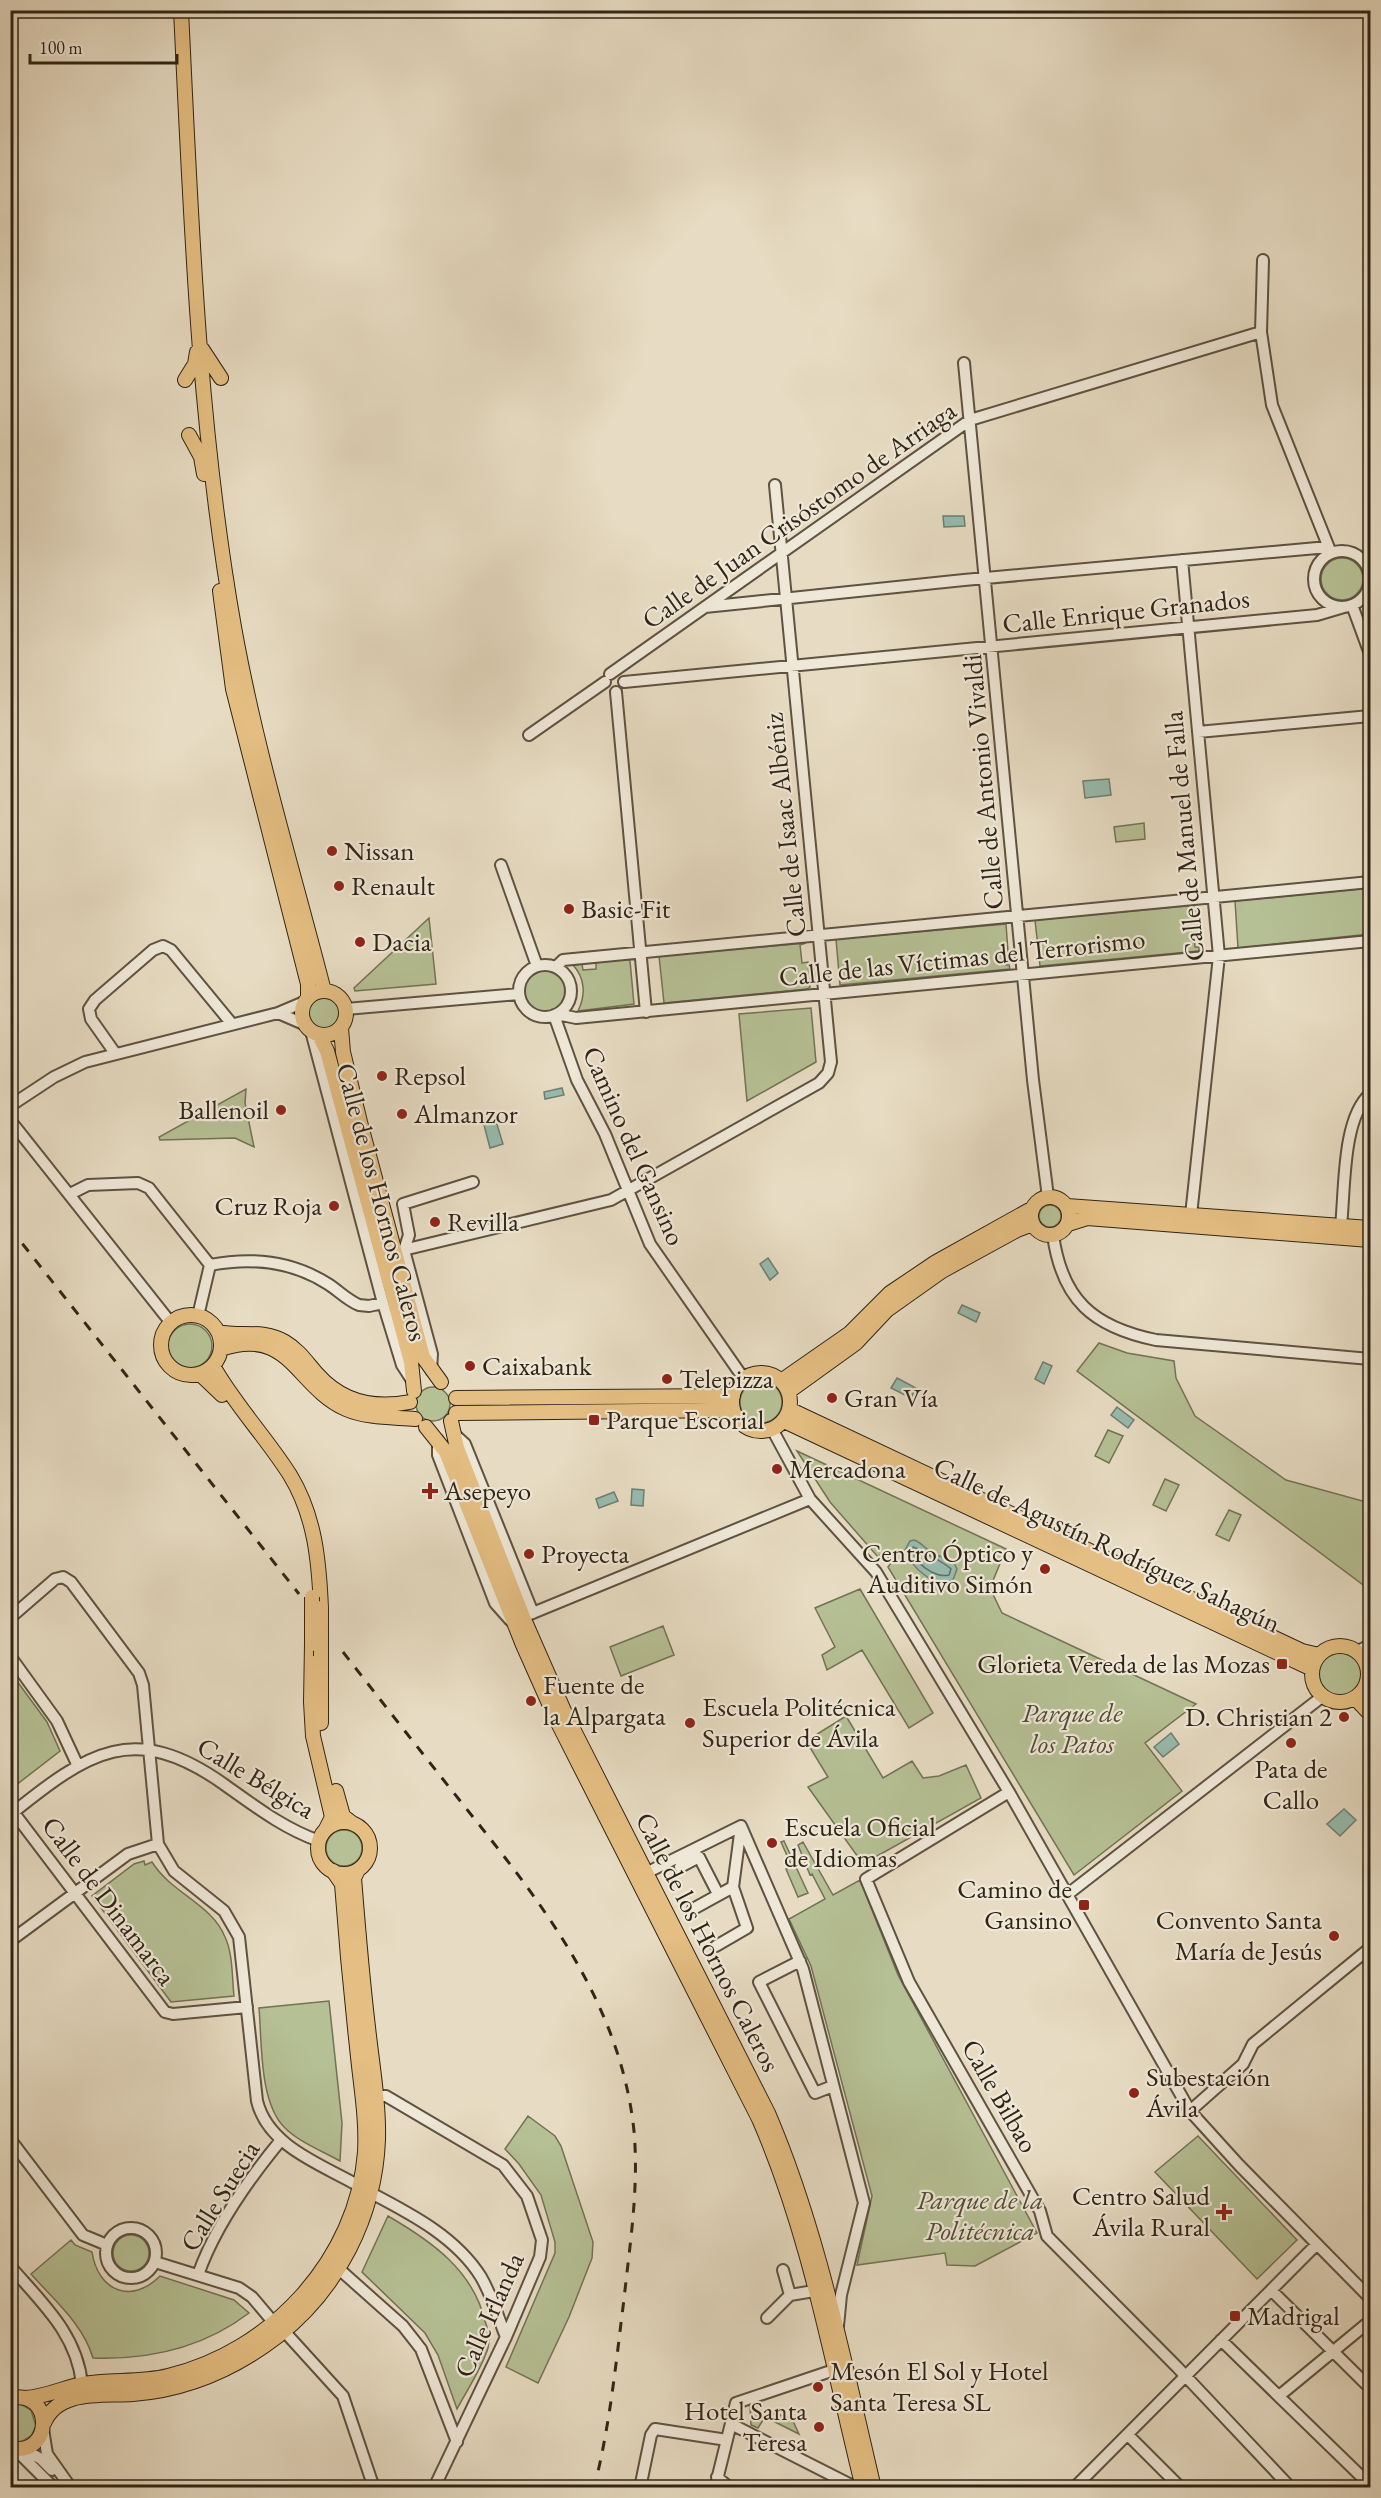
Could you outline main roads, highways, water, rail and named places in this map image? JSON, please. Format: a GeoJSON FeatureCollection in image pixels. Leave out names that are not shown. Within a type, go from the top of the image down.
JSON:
{"type":"FeatureCollection","features":[{"type":"Feature","properties":{"kind":"main road"},"geometry":{"type":"LineString","coordinates":[[181,10],[199,344],[211,465],[228,592],[245,686],[324,991]]}},
{"type":"Feature","properties":{"kind":"main road"},"geometry":{"type":"LineString","coordinates":[[199,344],[222,378]]}},
{"type":"Feature","properties":{"kind":"main road"},"geometry":{"type":"LineString","coordinates":[[185,380],[195,364],[199,344]]}},
{"type":"Feature","properties":{"kind":"main road"},"geometry":{"type":"LineString","coordinates":[[189,435],[201,457],[211,512],[233,689],[308,984],[302,1014],[312,1030],[331,1034],[341,1028],[346,1009],[337,994],[324,991],[306,1000]]}},
{"type":"Feature","properties":{"kind":"main road"},"geometry":{"type":"LineString","coordinates":[[211,465],[211,512]]}},
{"type":"Feature","properties":{"kind":"main road","name":"Calle de los Hornos Caleros"},"geometry":{"type":"LineString","coordinates":[[341,1028],[346,1062],[400,1251],[423,1357],[441,1382]]}},
{"type":"Feature","properties":{"kind":"main road","name":"Calle de los Hornos Caleros"},"geometry":{"type":"LineString","coordinates":[[312,1030],[327,1051],[411,1362],[413,1391]]}},
{"type":"Feature","properties":{"kind":"main road"},"geometry":{"type":"LineString","coordinates":[[784,1386],[850,1333],[890,1293],[936,1262],[1033,1208],[1048,1197],[1059,1199],[1067,1206],[1371,1228]]}},
{"type":"Feature","properties":{"kind":"main road"},"geometry":{"type":"LineString","coordinates":[[1067,1206],[1068,1224]]}},
{"type":"Feature","properties":{"kind":"main road"},"geometry":{"type":"LineString","coordinates":[[1033,1208],[1033,1224],[1041,1233],[1053,1235],[1068,1224],[1087,1218],[1371,1240]]}},
{"type":"Feature","properties":{"kind":"main road"},"geometry":{"type":"LineString","coordinates":[[784,1386],[856,1343],[888,1310],[942,1271],[1017,1230],[1033,1224]]}},
{"type":"Feature","properties":{"kind":"main road"},"geometry":{"type":"LineString","coordinates":[[188,1316],[198,1316],[209,1322],[218,1332],[220,1349],[213,1366],[200,1374],[183,1374],[174,1370],[163,1356],[162,1338],[171,1323],[188,1316]]}},
{"type":"Feature","properties":{"kind":"main road"},"geometry":{"type":"LineString","coordinates":[[218,1332],[266,1334],[285,1341],[302,1354],[333,1389],[351,1400],[369,1406],[391,1406],[426,1382],[441,1382],[451,1388],[456,1398],[454,1423]]}},
{"type":"Feature","properties":{"kind":"main road"},"geometry":{"type":"LineString","coordinates":[[220,1349],[248,1343],[264,1345],[294,1362],[326,1398],[347,1409],[368,1415],[439,1427],[454,1423],[733,1403]]}},
{"type":"Feature","properties":{"kind":"main road"},"geometry":{"type":"LineString","coordinates":[[15,2449],[37,2441],[51,2410],[72,2399],[154,2392],[208,2377],[246,2358],[279,2327],[329,2261],[365,2190],[364,2119],[342,1884],[320,1858],[322,1835],[332,1817],[312,1720],[312,1644],[318,1556],[313,1529],[290,1475],[213,1366]]}},
{"type":"Feature","properties":{"kind":"main road"},"geometry":{"type":"LineString","coordinates":[[15,2397],[82,2384],[144,2380],[192,2369],[229,2353],[306,2311],[339,2269],[359,2230],[365,2190],[378,2139],[354,1878],[368,1859],[370,1844],[364,1831],[343,1816],[322,1734],[321,1656],[312,1565],[306,1534],[284,1479],[212,1383],[200,1374]]}},
{"type":"Feature","properties":{"kind":"main road"},"geometry":{"type":"LineString","coordinates":[[763,1374],[784,1386],[787,1414],[772,1429],[756,1431],[742,1424],[733,1403],[744,1379],[763,1374]]}},
{"type":"Feature","properties":{"kind":"main road"},"geometry":{"type":"LineString","coordinates":[[413,1391],[421,1423]]}},
{"type":"Feature","properties":{"kind":"main road"},"geometry":{"type":"LineString","coordinates":[[456,1398],[733,1403]]}},
{"type":"Feature","properties":{"kind":"main road","name":"Calle de Agustín Rodríguez Sahagún"},"geometry":{"type":"LineString","coordinates":[[787,1414],[1302,1651],[1318,1655]]}},
{"type":"Feature","properties":{"kind":"main road","name":"Calle de Agustín Rodríguez Sahagún"},"geometry":{"type":"LineString","coordinates":[[787,1414],[1312,1669]]}},
{"type":"Feature","properties":{"kind":"main road","name":"Calle de los Hornos Caleros"},"geometry":{"type":"LineString","coordinates":[[421,1423],[438,1439],[446,1452],[565,1713],[768,2113],[790,2164],[803,2202],[873,2487]]}},
{"type":"Feature","properties":{"kind":"main road","name":"Calle de los Hornos Caleros"},"geometry":{"type":"LineString","coordinates":[[454,1423],[457,1448],[524,1619],[555,1717],[759,2118],[825,2297],[834,2370],[862,2487]]}},
{"type":"Feature","properties":{"kind":"main road"},"geometry":{"type":"LineString","coordinates":[[1363,1695],[1344,1702],[1333,1701],[1323,1696],[1312,1679],[1312,1669],[1318,1655],[1330,1647],[1344,1645],[1367,1662],[1363,1695],[1371,1714]]}},
{"type":"Feature","properties":{"kind":"main road"},"geometry":{"type":"LineString","coordinates":[[322,1835],[338,1822],[352,1823]]}},
{"type":"Feature","properties":{"kind":"main road"},"geometry":{"type":"LineString","coordinates":[[333,1871],[346,1874],[358,1870]]}},
{"type":"Feature","properties":{"kind":"main road"},"geometry":{"type":"LineString","coordinates":[[15,2397],[38,2407],[43,2426]]}},
{"type":"Feature","properties":{"kind":"water"},"geometry":{"type":"Polygon","coordinates":[[[943,516],[964,516],[965,526],[944,527],[943,516]]]}},
{"type":"Feature","properties":{"kind":"water"},"geometry":{"type":"Polygon","coordinates":[[[1109,779],[1111,795],[1085,798],[1083,781],[1109,779]]]}},
{"type":"Feature","properties":{"kind":"water"},"geometry":{"type":"Polygon","coordinates":[[[562,1088],[564,1095],[545,1099],[544,1092],[562,1088]]]}},
{"type":"Feature","properties":{"kind":"water"},"geometry":{"type":"Polygon","coordinates":[[[495,1118],[503,1144],[490,1148],[483,1121],[495,1118]]]}},
{"type":"Feature","properties":{"kind":"water"},"geometry":{"type":"Polygon","coordinates":[[[768,1258],[778,1273],[770,1280],[760,1264],[768,1258]]]}},
{"type":"Feature","properties":{"kind":"water"},"geometry":{"type":"Polygon","coordinates":[[[962,1305],[980,1313],[976,1322],[958,1313],[962,1305]]]}},
{"type":"Feature","properties":{"kind":"water"},"geometry":{"type":"Polygon","coordinates":[[[1043,1362],[1052,1366],[1044,1384],[1035,1379],[1043,1362]]]}},
{"type":"Feature","properties":{"kind":"water"},"geometry":{"type":"Polygon","coordinates":[[[897,1378],[916,1388],[911,1398],[891,1388],[897,1378]]]}},
{"type":"Feature","properties":{"kind":"water"},"geometry":{"type":"Polygon","coordinates":[[[1117,1407],[1134,1420],[1128,1428],[1111,1415],[1117,1407]]]}},
{"type":"Feature","properties":{"kind":"water"},"geometry":{"type":"Polygon","coordinates":[[[632,1489],[644,1490],[643,1506],[631,1505],[632,1489]]]}},
{"type":"Feature","properties":{"kind":"water"},"geometry":{"type":"Polygon","coordinates":[[[614,1492],[618,1501],[599,1508],[596,1499],[614,1492]]]}},
{"type":"Feature","properties":{"kind":"water"},"geometry":{"type":"Polygon","coordinates":[[[914,1540],[934,1554],[953,1562],[957,1569],[953,1580],[939,1582],[931,1579],[912,1563],[905,1550],[910,1541],[914,1540]]]}},
{"type":"Feature","properties":{"kind":"water"},"geometry":{"type":"Polygon","coordinates":[[[1171,1733],[1179,1744],[1163,1757],[1154,1747],[1171,1733]]]}},
{"type":"Feature","properties":{"kind":"water"},"geometry":{"type":"Polygon","coordinates":[[[1344,1809],[1356,1820],[1340,1836],[1327,1824],[1344,1809]]]}},
{"type":"Feature","properties":{"kind":"railway"},"geometry":{"type":"LineString","coordinates":[[10,1228],[299,1594]]}},
{"type":"Feature","properties":{"kind":"railway"},"geometry":{"type":"LineString","coordinates":[[343,1652],[528,1888],[577,1963],[614,2043],[626,2086],[634,2131],[635,2194],[612,2394],[594,2488]]}},
{"type":"Feature","properties":{"kind":"place","name":"Nissan"},"geometry":{"type":"Point","coordinates":[332,851]}},
{"type":"Feature","properties":{"kind":"place","name":"Renault"},"geometry":{"type":"Point","coordinates":[339,886]}},
{"type":"Feature","properties":{"kind":"place","name":"Basic-Fit"},"geometry":{"type":"Point","coordinates":[569,909]}},
{"type":"Feature","properties":{"kind":"place","name":"Dacia"},"geometry":{"type":"Point","coordinates":[360,942]}},
{"type":"Feature","properties":{"kind":"place","name":"Repsol"},"geometry":{"type":"Point","coordinates":[382,1076]}},
{"type":"Feature","properties":{"kind":"place","name":"Ballenoil"},"geometry":{"type":"Point","coordinates":[281,1110]}},
{"type":"Feature","properties":{"kind":"place","name":"Almanzor"},"geometry":{"type":"Point","coordinates":[402,1114]}},
{"type":"Feature","properties":{"kind":"place","name":"Cruz Roja"},"geometry":{"type":"Point","coordinates":[334,1206]}},
{"type":"Feature","properties":{"kind":"place","name":"Revilla"},"geometry":{"type":"Point","coordinates":[435,1222]}},
{"type":"Feature","properties":{"kind":"place","name":"Caixabank"},"geometry":{"type":"Point","coordinates":[470,1366]}},
{"type":"Feature","properties":{"kind":"place","name":"Telepizza"},"geometry":{"type":"Point","coordinates":[667,1379]}},
{"type":"Feature","properties":{"kind":"place","name":"Gran Vía"},"geometry":{"type":"Point","coordinates":[832,1398]}},
{"type":"Feature","properties":{"kind":"place","name":"Parque Escorial"},"geometry":{"type":"Point","coordinates":[594,1420]}},
{"type":"Feature","properties":{"kind":"place","name":"Mercadona"},"geometry":{"type":"Point","coordinates":[777,1469]}},
{"type":"Feature","properties":{"kind":"place","name":"Asepeyo"},"geometry":{"type":"Point","coordinates":[430,1491]}},
{"type":"Feature","properties":{"kind":"place","name":"Proyecta"},"geometry":{"type":"Point","coordinates":[529,1554]}},
{"type":"Feature","properties":{"kind":"place","name":"Centro Óptico y Auditivo Simón"},"geometry":{"type":"Point","coordinates":[1045,1569]}},
{"type":"Feature","properties":{"kind":"place","name":"Glorieta Vereda de las Mozas"},"geometry":{"type":"Point","coordinates":[1282,1664]}},
{"type":"Feature","properties":{"kind":"place","name":"Fuente de la Alpargata"},"geometry":{"type":"Point","coordinates":[531,1701]}},
{"type":"Feature","properties":{"kind":"place","name":"D. Christian 2"},"geometry":{"type":"Point","coordinates":[1344,1717]}},
{"type":"Feature","properties":{"kind":"place","name":"Escuela Politécnica Superior de Ávila"},"geometry":{"type":"Point","coordinates":[690,1723]}},
{"type":"Feature","properties":{"kind":"place","name":"Pata de Callo"},"geometry":{"type":"Point","coordinates":[1291,1743]}},
{"type":"Feature","properties":{"kind":"place","name":"Escuela Oficial de Idiomas"},"geometry":{"type":"Point","coordinates":[772,1843]}},
{"type":"Feature","properties":{"kind":"place","name":"Camino de Gansino"},"geometry":{"type":"Point","coordinates":[1084,1905]}},
{"type":"Feature","properties":{"kind":"place","name":"Convento Santa María de Jesús"},"geometry":{"type":"Point","coordinates":[1334,1936]}},
{"type":"Feature","properties":{"kind":"place","name":"Subestación Ávila"},"geometry":{"type":"Point","coordinates":[1134,2093]}},
{"type":"Feature","properties":{"kind":"place","name":"Centro Salud Ávila Rural"},"geometry":{"type":"Point","coordinates":[1224,2212]}},
{"type":"Feature","properties":{"kind":"place","name":"Madrigal"},"geometry":{"type":"Point","coordinates":[1235,2316]}},
{"type":"Feature","properties":{"kind":"place","name":"Mesón El Sol y Hotel Santa Teresa SL"},"geometry":{"type":"Point","coordinates":[818,2387]}},
{"type":"Feature","properties":{"kind":"place","name":"Hotel Santa Teresa"},"geometry":{"type":"Point","coordinates":[819,2427]}},
{"type":"Feature","properties":{"kind":"park label","name":"Parque de los Patos"},"geometry":{"type":"Point","coordinates":[1072,1728]}},
{"type":"Feature","properties":{"kind":"park label","name":"Parque de la Politécnica"},"geometry":{"type":"Point","coordinates":[980,2216]}}]}
